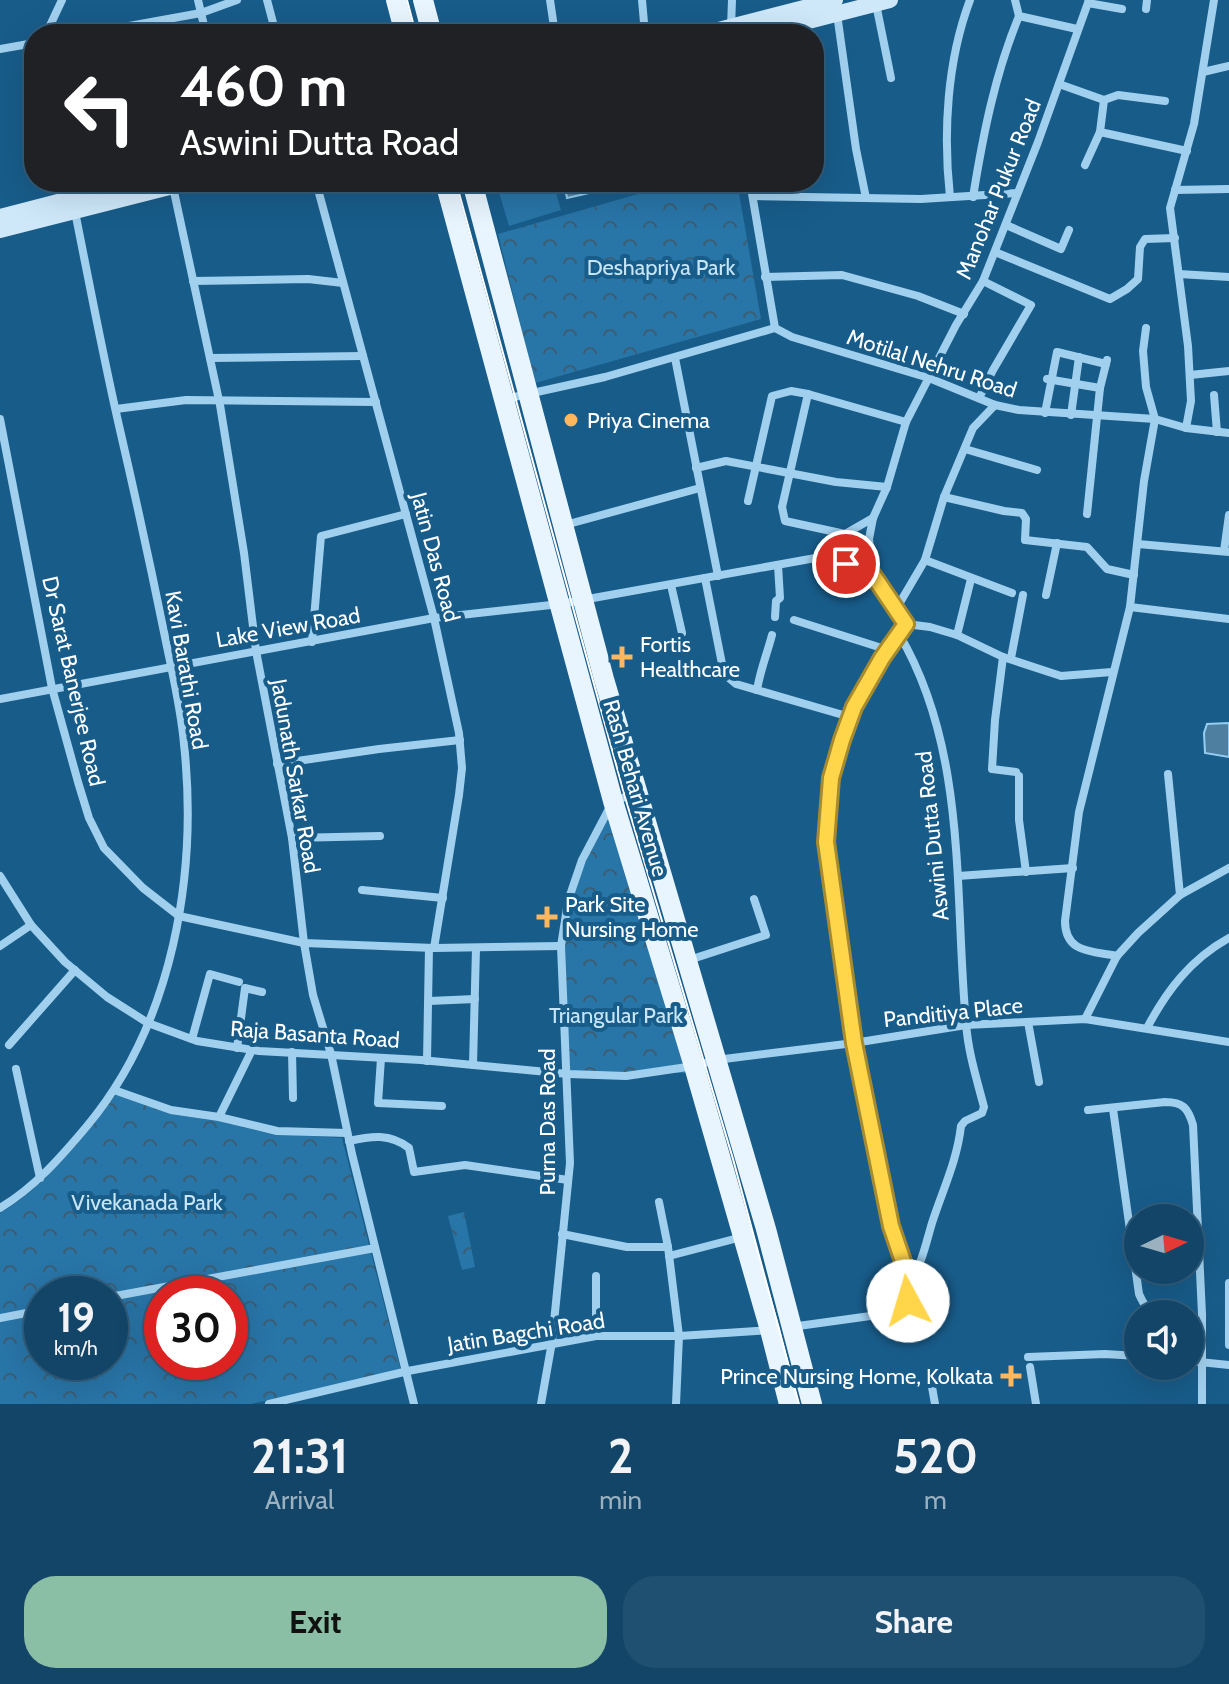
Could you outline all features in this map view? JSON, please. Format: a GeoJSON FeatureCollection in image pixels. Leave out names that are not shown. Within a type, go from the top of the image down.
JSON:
{"type":"FeatureCollection","features":[{"type":"Feature","properties":{"kind":"main road"},"geometry":{"type":"LineString","coordinates":[[396,0],[402,24]]}},
{"type":"Feature","properties":{"kind":"main road"},"geometry":{"type":"LineString","coordinates":[[423,0],[429,24]]}},
{"type":"Feature","properties":{"kind":"main road"},"geometry":{"type":"LineString","coordinates":[[755,24],[836,4],[883,2]]}},
{"type":"Feature","properties":{"kind":"main road"},"geometry":{"type":"LineString","coordinates":[[784,24],[836,4]]}},
{"type":"Feature","properties":{"kind":"main road"},"geometry":{"type":"LineString","coordinates":[[0,217],[96,192]]}},
{"type":"Feature","properties":{"kind":"main road"},"geometry":{"type":"LineString","coordinates":[[0,230],[72,198],[114,192]]}},
{"type":"Feature","properties":{"kind":"main road","name":"Rash Behari Avenue"},"geometry":{"type":"LineString","coordinates":[[448,192],[613,801],[694,1066],[789,1404]]}},
{"type":"Feature","properties":{"kind":"main road","name":"Rash Behari Avenue"},"geometry":{"type":"LineString","coordinates":[[475,192],[583,600],[794,1327],[812,1404]]}},
{"type":"Feature","properties":{"kind":"street"},"geometry":{"type":"LineString","coordinates":[[51,24],[62,0]]}},
{"type":"Feature","properties":{"kind":"street"},"geometry":{"type":"LineString","coordinates":[[198,0],[204,24]]}},
{"type":"Feature","properties":{"kind":"street"},"geometry":{"type":"LineString","coordinates":[[150,24],[201,13],[237,0]]}},
{"type":"Feature","properties":{"kind":"street"},"geometry":{"type":"LineString","coordinates":[[267,0],[273,24]]}},
{"type":"Feature","properties":{"kind":"street"},"geometry":{"type":"LineString","coordinates":[[550,0],[554,24]]}},
{"type":"Feature","properties":{"kind":"street"},"geometry":{"type":"LineString","coordinates":[[642,0],[644,24]]}},
{"type":"Feature","properties":{"kind":"street"},"geometry":{"type":"LineString","coordinates":[[731,24],[732,0]]}},
{"type":"Feature","properties":{"kind":"street"},"geometry":{"type":"LineString","coordinates":[[950,197],[946,157],[948,124],[955,56],[970,0]]}},
{"type":"Feature","properties":{"kind":"street"},"geometry":{"type":"LineString","coordinates":[[973,197],[988,111],[998,85],[1004,52],[1019,16],[1015,0]]}},
{"type":"Feature","properties":{"kind":"street"},"geometry":{"type":"LineString","coordinates":[[1186,428],[1191,401],[1186,319],[1170,208],[1194,124],[1214,0]]}},
{"type":"Feature","properties":{"kind":"street"},"geometry":{"type":"LineString","coordinates":[[883,2],[891,78]]}},
{"type":"Feature","properties":{"kind":"street"},"geometry":{"type":"LineString","coordinates":[[1089,2],[1122,9]]}},
{"type":"Feature","properties":{"kind":"street","name":"Manohar Pukur Road"},"geometry":{"type":"LineString","coordinates":[[873,518],[887,487],[906,422],[983,281],[1089,2]]}},
{"type":"Feature","properties":{"kind":"street"},"geometry":{"type":"LineString","coordinates":[[836,4],[866,198]]}},
{"type":"Feature","properties":{"kind":"street"},"geometry":{"type":"LineString","coordinates":[[1019,16],[1077,29]]}},
{"type":"Feature","properties":{"kind":"street"},"geometry":{"type":"LineString","coordinates":[[0,49],[24,45]]}},
{"type":"Feature","properties":{"kind":"street"},"geometry":{"type":"LineString","coordinates":[[1203,72],[1229,66]]}},
{"type":"Feature","properties":{"kind":"street"},"geometry":{"type":"LineString","coordinates":[[1059,84],[1104,100],[1118,95],[1165,101]]}},
{"type":"Feature","properties":{"kind":"street"},"geometry":{"type":"LineString","coordinates":[[1085,165],[1100,132],[1104,100]]}},
{"type":"Feature","properties":{"kind":"street"},"geometry":{"type":"LineString","coordinates":[[1100,132],[1187,151]]}},
{"type":"Feature","properties":{"kind":"street"},"geometry":{"type":"LineString","coordinates":[[1175,190],[1229,189]]}},
{"type":"Feature","properties":{"kind":"street","name":"Jadunath Sarkar Road"},"geometry":{"type":"LineString","coordinates":[[179,192],[193,281],[219,399],[256,651],[292,838],[313,995],[331,1054],[348,1137],[414,1404]]}},
{"type":"Feature","properties":{"kind":"street","name":"Jatin Das Road"},"geometry":{"type":"LineString","coordinates":[[319,192],[434,618],[460,740],[462,768],[443,898],[432,948],[427,1061]]}},
{"type":"Feature","properties":{"kind":"street"},"geometry":{"type":"LineString","coordinates":[[504,399],[605,377],[775,328],[752,192]]}},
{"type":"Feature","properties":{"kind":"street"},"geometry":{"type":"LineString","coordinates":[[753,196],[973,197],[1017,193]]}},
{"type":"Feature","properties":{"kind":"street","name":"Kavi Barathi Road"},"geometry":{"type":"LineString","coordinates":[[0,1208],[17,1198],[64,1153],[114,1090],[134,1056],[166,972],[179,916],[186,857],[184,744],[146,542],[72,198]]}},
{"type":"Feature","properties":{"kind":"street"},"geometry":{"type":"LineString","coordinates":[[1006,225],[1061,249],[1069,230]]}},
{"type":"Feature","properties":{"kind":"street"},"geometry":{"type":"LineString","coordinates":[[995,252],[1110,299],[1138,279],[1140,247],[1145,239],[1175,238]]}},
{"type":"Feature","properties":{"kind":"street"},"geometry":{"type":"LineString","coordinates":[[1179,274],[1229,277]]}},
{"type":"Feature","properties":{"kind":"street"},"geometry":{"type":"LineString","coordinates":[[765,277],[842,275],[918,296],[964,314]]}},
{"type":"Feature","properties":{"kind":"street"},"geometry":{"type":"LineString","coordinates":[[193,281],[308,279],[343,283]]}},
{"type":"Feature","properties":{"kind":"street"},"geometry":{"type":"LineString","coordinates":[[979,398],[1031,305],[983,281]]}},
{"type":"Feature","properties":{"kind":"street","name":"Motilal Nehru Road"},"geometry":{"type":"LineString","coordinates":[[775,328],[792,337],[929,378],[995,405],[1045,413],[1155,419],[1186,428],[1229,433]]}},
{"type":"Feature","properties":{"kind":"street"},"geometry":{"type":"LineString","coordinates":[[1117,956],[1081,949],[1070,942],[1065,934],[1079,812],[1130,607],[1144,481],[1155,419],[1146,387],[1143,351],[1146,328]]}},
{"type":"Feature","properties":{"kind":"street"},"geometry":{"type":"LineString","coordinates":[[1045,413],[1049,379],[1057,352],[1106,362],[1100,388],[1087,514]]}},
{"type":"Feature","properties":{"kind":"street"},"geometry":{"type":"LineString","coordinates":[[210,358],[363,356]]}},
{"type":"Feature","properties":{"kind":"street"},"geometry":{"type":"LineString","coordinates":[[1071,415],[1079,357]]}},
{"type":"Feature","properties":{"kind":"street"},"geometry":{"type":"LineString","coordinates":[[675,358],[718,576]]}},
{"type":"Feature","properties":{"kind":"street"},"geometry":{"type":"LineString","coordinates":[[1190,375],[1229,371]]}},
{"type":"Feature","properties":{"kind":"street"},"geometry":{"type":"LineString","coordinates":[[1049,379],[1100,388]]}},
{"type":"Feature","properties":{"kind":"street"},"geometry":{"type":"LineString","coordinates":[[748,501],[772,396],[786,392],[808,394],[906,422]]}},
{"type":"Feature","properties":{"kind":"street"},"geometry":{"type":"LineString","coordinates":[[808,394],[782,507],[785,521],[845,534]]}},
{"type":"Feature","properties":{"kind":"street"},"geometry":{"type":"LineString","coordinates":[[1214,395],[1217,432]]}},
{"type":"Feature","properties":{"kind":"street"},"geometry":{"type":"LineString","coordinates":[[116,409],[159,402],[219,399],[376,402]]}},
{"type":"Feature","properties":{"kind":"street"},"geometry":{"type":"LineString","coordinates":[[895,611],[925,560],[944,497],[973,428],[995,405]]}},
{"type":"Feature","properties":{"kind":"street","name":"Dr Sarat Banerjee Road"},"geometry":{"type":"LineString","coordinates":[[0,419],[52,688],[89,818],[104,848],[143,888],[179,916]]}},
{"type":"Feature","properties":{"kind":"street"},"geometry":{"type":"LineString","coordinates":[[965,449],[1037,470]]}},
{"type":"Feature","properties":{"kind":"street"},"geometry":{"type":"LineString","coordinates":[[696,468],[726,461],[789,474],[887,487]]}},
{"type":"Feature","properties":{"kind":"street"},"geometry":{"type":"LineString","coordinates":[[564,525],[700,488]]}},
{"type":"Feature","properties":{"kind":"street"},"geometry":{"type":"LineString","coordinates":[[944,497],[1022,513],[1026,519],[1025,540],[1087,547],[1107,569],[1134,575]]}},
{"type":"Feature","properties":{"kind":"street"},"geometry":{"type":"LineString","coordinates":[[312,642],[321,536],[406,514]]}},
{"type":"Feature","properties":{"kind":"street"},"geometry":{"type":"LineString","coordinates":[[1138,544],[1226,551],[1229,515]]}},
{"type":"Feature","properties":{"kind":"street"},"geometry":{"type":"LineString","coordinates":[[821,557],[845,534],[873,518]]}},
{"type":"Feature","properties":{"kind":"street"},"geometry":{"type":"LineString","coordinates":[[873,518],[869,539],[873,575],[906,624],[957,635],[1061,676],[1112,672]]}},
{"type":"Feature","properties":{"kind":"street"},"geometry":{"type":"LineString","coordinates":[[1046,595],[1057,543]]}},
{"type":"Feature","properties":{"kind":"street"},"geometry":{"type":"LineString","coordinates":[[583,600],[821,557],[873,575]]}},
{"type":"Feature","properties":{"kind":"street"},"geometry":{"type":"LineString","coordinates":[[925,560],[1012,593]]}},
{"type":"Feature","properties":{"kind":"street"},"geometry":{"type":"LineString","coordinates":[[775,617],[776,601],[780,598],[778,565]]}},
{"type":"Feature","properties":{"kind":"street"},"geometry":{"type":"LineString","coordinates":[[705,578],[724,674],[736,684],[850,717]]}},
{"type":"Feature","properties":{"kind":"street"},"geometry":{"type":"LineString","coordinates":[[957,635],[971,579]]}},
{"type":"Feature","properties":{"kind":"street"},"geometry":{"type":"LineString","coordinates":[[671,585],[682,633]]}},
{"type":"Feature","properties":{"kind":"street"},"geometry":{"type":"LineString","coordinates":[[1023,595],[995,720],[992,769],[1017,774],[1026,872]]}},
{"type":"Feature","properties":{"kind":"street","name":"Lake View Road"},"geometry":{"type":"LineString","coordinates":[[0,699],[434,618],[583,600]]}},
{"type":"Feature","properties":{"kind":"street"},"geometry":{"type":"LineString","coordinates":[[1130,607],[1229,619]]}},
{"type":"Feature","properties":{"kind":"street"},"geometry":{"type":"LineString","coordinates":[[794,620],[888,650]]}},
{"type":"Feature","properties":{"kind":"street"},"geometry":{"type":"LineString","coordinates":[[906,624],[850,717],[831,778],[826,842],[854,1043],[891,1226],[910,1282]]}},
{"type":"Feature","properties":{"kind":"street","name":"Aswini Dutta Road"},"geometry":{"type":"LineString","coordinates":[[899,634],[928,700],[945,759],[958,876],[966,1025],[984,1110],[961,1126],[955,1162],[917,1271],[910,1282]]}},
{"type":"Feature","properties":{"kind":"street"},"geometry":{"type":"LineString","coordinates":[[757,690],[772,635]]}},
{"type":"Feature","properties":{"kind":"street"},"geometry":{"type":"LineString","coordinates":[[277,764],[460,740]]}},
{"type":"Feature","properties":{"kind":"street"},"geometry":{"type":"LineString","coordinates":[[1168,774],[1180,895]]}},
{"type":"Feature","properties":{"kind":"street"},"geometry":{"type":"LineString","coordinates":[[613,801],[637,794]]}},
{"type":"Feature","properties":{"kind":"street","name":"Purna Das Road"},"geometry":{"type":"LineString","coordinates":[[541,1404],[552,1342],[568,1180],[568,1074],[562,1011],[561,946],[568,901],[582,860],[613,801]]}},
{"type":"Feature","properties":{"kind":"street"},"geometry":{"type":"LineString","coordinates":[[292,838],[380,836]]}},
{"type":"Feature","properties":{"kind":"street"},"geometry":{"type":"LineString","coordinates":[[958,876],[1073,868]]}},
{"type":"Feature","properties":{"kind":"street"},"geometry":{"type":"LineString","coordinates":[[1085,1019],[1117,956],[1154,917],[1180,895],[1229,868]]}},
{"type":"Feature","properties":{"kind":"street","name":"Raja Basanta Road"},"geometry":{"type":"LineString","coordinates":[[0,876],[31,925],[75,970],[107,997],[148,1023],[192,1039],[252,1050],[568,1074],[626,1076],[694,1066]]}},
{"type":"Feature","properties":{"kind":"street"},"geometry":{"type":"LineString","coordinates":[[362,890],[443,898]]}},
{"type":"Feature","properties":{"kind":"street"},"geometry":{"type":"LineString","coordinates":[[686,962],[766,935],[754,899]]}},
{"type":"Feature","properties":{"kind":"street"},"geometry":{"type":"LineString","coordinates":[[179,916],[304,943],[432,948],[561,946]]}},
{"type":"Feature","properties":{"kind":"street"},"geometry":{"type":"LineString","coordinates":[[0,946],[31,925]]}},
{"type":"Feature","properties":{"kind":"street"},"geometry":{"type":"LineString","coordinates":[[1147,1028],[1176,981],[1196,960],[1229,938]]}},
{"type":"Feature","properties":{"kind":"street"},"geometry":{"type":"LineString","coordinates":[[473,1065],[476,948]]}},
{"type":"Feature","properties":{"kind":"street"},"geometry":{"type":"LineString","coordinates":[[9,1045],[75,970]]}},
{"type":"Feature","properties":{"kind":"street"},"geometry":{"type":"LineString","coordinates":[[192,1039],[210,974],[239,982]]}},
{"type":"Feature","properties":{"kind":"street"},"geometry":{"type":"LineString","coordinates":[[237,1048],[245,988],[262,992]]}},
{"type":"Feature","properties":{"kind":"street"},"geometry":{"type":"LineString","coordinates":[[429,1001],[475,999]]}},
{"type":"Feature","properties":{"kind":"street","name":"Panditiya Place"},"geometry":{"type":"LineString","coordinates":[[694,1066],[716,1060],[966,1025],[1085,1019],[1229,1042]]}},
{"type":"Feature","properties":{"kind":"street"},"geometry":{"type":"LineString","coordinates":[[1028,1022],[1039,1082]]}},
{"type":"Feature","properties":{"kind":"street"},"geometry":{"type":"LineString","coordinates":[[219,1117],[252,1050]]}},
{"type":"Feature","properties":{"kind":"street"},"geometry":{"type":"LineString","coordinates":[[292,1052],[293,1098]]}},
{"type":"Feature","properties":{"kind":"street"},"geometry":{"type":"LineString","coordinates":[[381,1058],[378,1103],[442,1106]]}},
{"type":"Feature","properties":{"kind":"street"},"geometry":{"type":"LineString","coordinates":[[16,1069],[40,1178]]}},
{"type":"Feature","properties":{"kind":"street"},"geometry":{"type":"LineString","coordinates":[[114,1090],[171,1110],[219,1117],[277,1131],[397,1138],[409,1148],[414,1172],[465,1165],[568,1180]]}},
{"type":"Feature","properties":{"kind":"street"},"geometry":{"type":"LineString","coordinates":[[1088,1110],[1177,1102],[1189,1112],[1193,1125],[1201,1300]]}},
{"type":"Feature","properties":{"kind":"street"},"geometry":{"type":"LineString","coordinates":[[1113,1109],[1142,1300]]}},
{"type":"Feature","properties":{"kind":"street"},"geometry":{"type":"LineString","coordinates":[[659,1202],[679,1336],[676,1404]]}},
{"type":"Feature","properties":{"kind":"street"},"geometry":{"type":"LineString","coordinates":[[562,1234],[627,1247],[668,1251],[742,1237]]}},
{"type":"Feature","properties":{"kind":"street"},"geometry":{"type":"LineString","coordinates":[[128,1294],[375,1248]]}},
{"type":"Feature","properties":{"kind":"street"},"geometry":{"type":"LineString","coordinates":[[596,1276],[596,1336]]}},
{"type":"Feature","properties":{"kind":"street","name":"Jatin Bagchi Road"},"geometry":{"type":"LineString","coordinates":[[269,1404],[301,1400],[408,1371],[552,1342],[596,1336],[679,1336],[770,1330],[892,1313],[908,1301],[910,1282]]}},
{"type":"Feature","properties":{"kind":"street"},"geometry":{"type":"LineString","coordinates":[[1229,1283],[1229,1345]]}},
{"type":"Feature","properties":{"kind":"street"},"geometry":{"type":"LineString","coordinates":[[0,1318],[24,1313]]}},
{"type":"Feature","properties":{"kind":"street"},"geometry":{"type":"LineString","coordinates":[[1036,1404],[1029,1362],[1105,1354],[1124,1355]]}},
{"type":"Feature","properties":{"kind":"street"},"geometry":{"type":"LineString","coordinates":[[1204,1362],[1229,1365]]}},
{"type":"Feature","properties":{"kind":"street"},"geometry":{"type":"LineString","coordinates":[[929,1370],[935,1404]]}},
{"type":"Feature","properties":{"kind":"street"},"geometry":{"type":"LineString","coordinates":[[1202,1380],[1202,1404]]}},
{"type":"Feature","properties":{"kind":"green space"},"geometry":{"type":"Polygon","coordinates":[[[499,192],[556,192],[561,210],[509,226],[499,192]]]}},
{"type":"Feature","properties":{"kind":"green space","name":"Deshapriya Park"},"geometry":{"type":"Polygon","coordinates":[[[645,192],[739,192],[761,319],[535,383],[498,234],[645,192]]]}},
{"type":"Feature","properties":{"kind":"green space","name":"Triangular Park"},"geometry":{"type":"Polygon","coordinates":[[[611,812],[687,1073],[570,1073],[563,987],[566,922],[579,878],[611,812]]]}},
{"type":"Feature","properties":{"kind":"green space","name":"Vivekanada Park"},"geometry":{"type":"Polygon","coordinates":[[[116,1095],[219,1117],[280,1134],[342,1138],[401,1371],[251,1404],[0,1404],[0,1213],[49,1175],[116,1095]]]}},
{"type":"Feature","properties":{"kind":"green space"},"geometry":{"type":"Polygon","coordinates":[[[464,1212],[475,1267],[462,1270],[448,1216],[464,1212]]]}},
{"type":"Feature","properties":{"kind":"shaded area"},"geometry":{"type":"Polygon","coordinates":[[[566,192],[593,192],[567,198],[566,192]]]}},
{"type":"Feature","properties":{"kind":"shaded area"},"geometry":{"type":"Polygon","coordinates":[[[1229,723],[1229,757],[1205,753],[1207,724],[1229,723]]]}},
{"type":"Feature","properties":{"kind":"tram line"},"geometry":{"type":"LineString","coordinates":[[407,0],[413,24]]}},
{"type":"Feature","properties":{"kind":"tram line"},"geometry":{"type":"LineString","coordinates":[[459,192],[625,797],[733,1159],[799,1404]]}},
{"type":"Feature","properties":{"kind":"place","name":"Priya Cinema"},"geometry":{"type":"Point","coordinates":[571,420]}},
{"type":"Feature","properties":{"kind":"place","name":"Fortis Healthcare"},"geometry":{"type":"Point","coordinates":[622,657]}},
{"type":"Feature","properties":{"kind":"place","name":"Park Site Nursing Home"},"geometry":{"type":"Point","coordinates":[547,917]}},
{"type":"Feature","properties":{"kind":"place","name":"Prince Nursing Home, Kolkata"},"geometry":{"type":"Point","coordinates":[1011,1376]}},
{"type":"Feature","properties":{"kind":"route"},"geometry":{"type":"LineString","coordinates":[[846,564],[873,575],[906,624],[854,707],[831,778],[826,842],[854,1043],[891,1226],[910,1282],[908,1301]]}}]}
